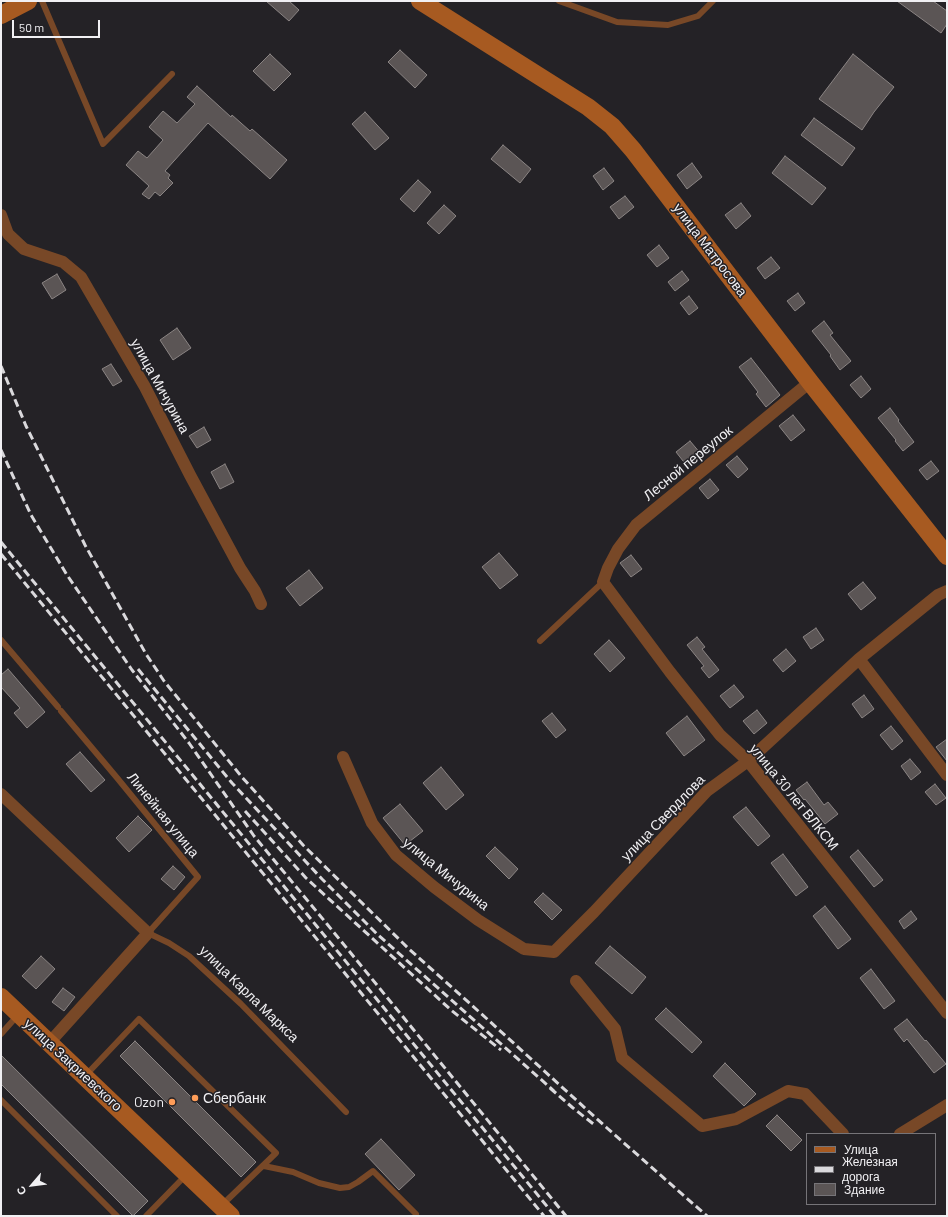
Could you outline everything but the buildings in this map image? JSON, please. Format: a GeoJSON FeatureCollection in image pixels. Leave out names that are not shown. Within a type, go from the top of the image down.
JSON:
{"type":"FeatureCollection","features":[{"type":"Feature","properties":{"kind":"street"},"geometry":{"type":"LineString","coordinates":[[1,15],[28,1]]}},
{"type":"Feature","properties":{"kind":"street","name":"улица Матросова"},"geometry":{"type":"LineString","coordinates":[[420,1],[588,107],[612,126],[633,150],[810,382],[947,556]]}},
{"type":"Feature","properties":{"kind":"street","name":"улица Мичурина"},"geometry":{"type":"LineString","coordinates":[[1,215],[8,234],[24,249],[63,262],[81,277],[145,387],[190,475],[261,604]]}},
{"type":"Feature","properties":{"kind":"street","name":"Лесной переулок"},"geometry":{"type":"LineString","coordinates":[[603,582],[608,568],[618,549],[636,525],[810,382]]}},
{"type":"Feature","properties":{"kind":"street","name":"улица 30 лет ВЛКСМ"},"geometry":{"type":"LineString","coordinates":[[603,582],[670,672],[720,735],[748,761],[947,1013]]}},
{"type":"Feature","properties":{"kind":"street","name":"улица Свердлова"},"geometry":{"type":"LineString","coordinates":[[554,952],[594,912],[707,791],[748,761],[859,659],[938,595],[947,591]]}},
{"type":"Feature","properties":{"kind":"street"},"geometry":{"type":"LineString","coordinates":[[859,659],[947,775]]}},
{"type":"Feature","properties":{"kind":"street","name":"улица Мичурина"},"geometry":{"type":"LineString","coordinates":[[343,757],[372,823],[396,855],[434,887],[478,920],[524,949],[554,952]]}},
{"type":"Feature","properties":{"kind":"street","name":"улица Карла Маркса"},"geometry":{"type":"LineString","coordinates":[[1,794],[148,933]]}},
{"type":"Feature","properties":{"kind":"street"},"geometry":{"type":"LineString","coordinates":[[50,1042],[148,933]]}},
{"type":"Feature","properties":{"kind":"street"},"geometry":{"type":"LineString","coordinates":[[576,981],[615,1029],[622,1058],[702,1126],[736,1119],[788,1090],[805,1094],[842,1133]]}},
{"type":"Feature","properties":{"kind":"street","name":"улица Закриевского"},"geometry":{"type":"LineString","coordinates":[[1,997],[226,1211]]}},
{"type":"Feature","properties":{"kind":"street"},"geometry":{"type":"LineString","coordinates":[[902,1133],[947,1105]]}},
{"type":"Feature","properties":{"kind":"lane"},"geometry":{"type":"LineString","coordinates":[[42,1],[103,144],[172,74]]}},
{"type":"Feature","properties":{"kind":"lane"},"geometry":{"type":"LineString","coordinates":[[559,1],[617,22],[668,25],[698,16],[713,1]]}},
{"type":"Feature","properties":{"kind":"lane"},"geometry":{"type":"LineString","coordinates":[[540,641],[603,582]]}},
{"type":"Feature","properties":{"kind":"lane","name":"Линейная улица"},"geometry":{"type":"LineString","coordinates":[[1,640],[198,876],[148,933]]}},
{"type":"Feature","properties":{"kind":"lane","name":"улица Карла Маркса"},"geometry":{"type":"LineString","coordinates":[[148,933],[169,943],[189,956],[241,1004],[346,1112]]}},
{"type":"Feature","properties":{"kind":"lane"},"geometry":{"type":"LineString","coordinates":[[1,1034],[19,1014]]}},
{"type":"Feature","properties":{"kind":"lane"},"geometry":{"type":"LineString","coordinates":[[85,1076],[139,1019],[276,1153],[226,1211]]}},
{"type":"Feature","properties":{"kind":"lane"},"geometry":{"type":"LineString","coordinates":[[1,1100],[117,1216]]}},
{"type":"Feature","properties":{"kind":"lane"},"geometry":{"type":"LineString","coordinates":[[264,1166],[293,1172],[319,1184],[340,1188],[349,1187],[373,1171],[416,1214]]}},
{"type":"Feature","properties":{"kind":"lane"},"geometry":{"type":"LineString","coordinates":[[146,1216],[188,1174]]}},
{"type":"Feature","properties":{"kind":"railway"},"geometry":{"type":"LineString","coordinates":[[1,366],[26,426],[85,545],[146,654],[164,681],[241,776],[303,845],[409,949],[707,1216]]}},
{"type":"Feature","properties":{"kind":"railway"},"geometry":{"type":"LineString","coordinates":[[1,450],[31,515],[67,575],[132,670],[189,743],[254,836],[566,1216]]}},
{"type":"Feature","properties":{"kind":"railway"},"geometry":{"type":"LineString","coordinates":[[1,542],[555,1216]]}},
{"type":"Feature","properties":{"kind":"railway"},"geometry":{"type":"LineString","coordinates":[[1,554],[544,1216]]}},
{"type":"Feature","properties":{"kind":"railway"},"geometry":{"type":"LineString","coordinates":[[138,669],[232,783],[322,879],[377,934],[554,1091]]}},
{"type":"Feature","properties":{"kind":"railway"},"geometry":{"type":"LineString","coordinates":[[245,811],[306,878],[451,1010],[501,1050]]}},
{"type":"Feature","properties":{"kind":"railway"},"geometry":{"type":"LineString","coordinates":[[550,1088],[596,1126]]}},
{"type":"Feature","properties":{"kind":"place","name":"Сбербанк"},"geometry":{"type":"Point","coordinates":[195,1098]}},
{"type":"Feature","properties":{"kind":"place","name":"Ozon"},"geometry":{"type":"Point","coordinates":[172,1102]}}]}
